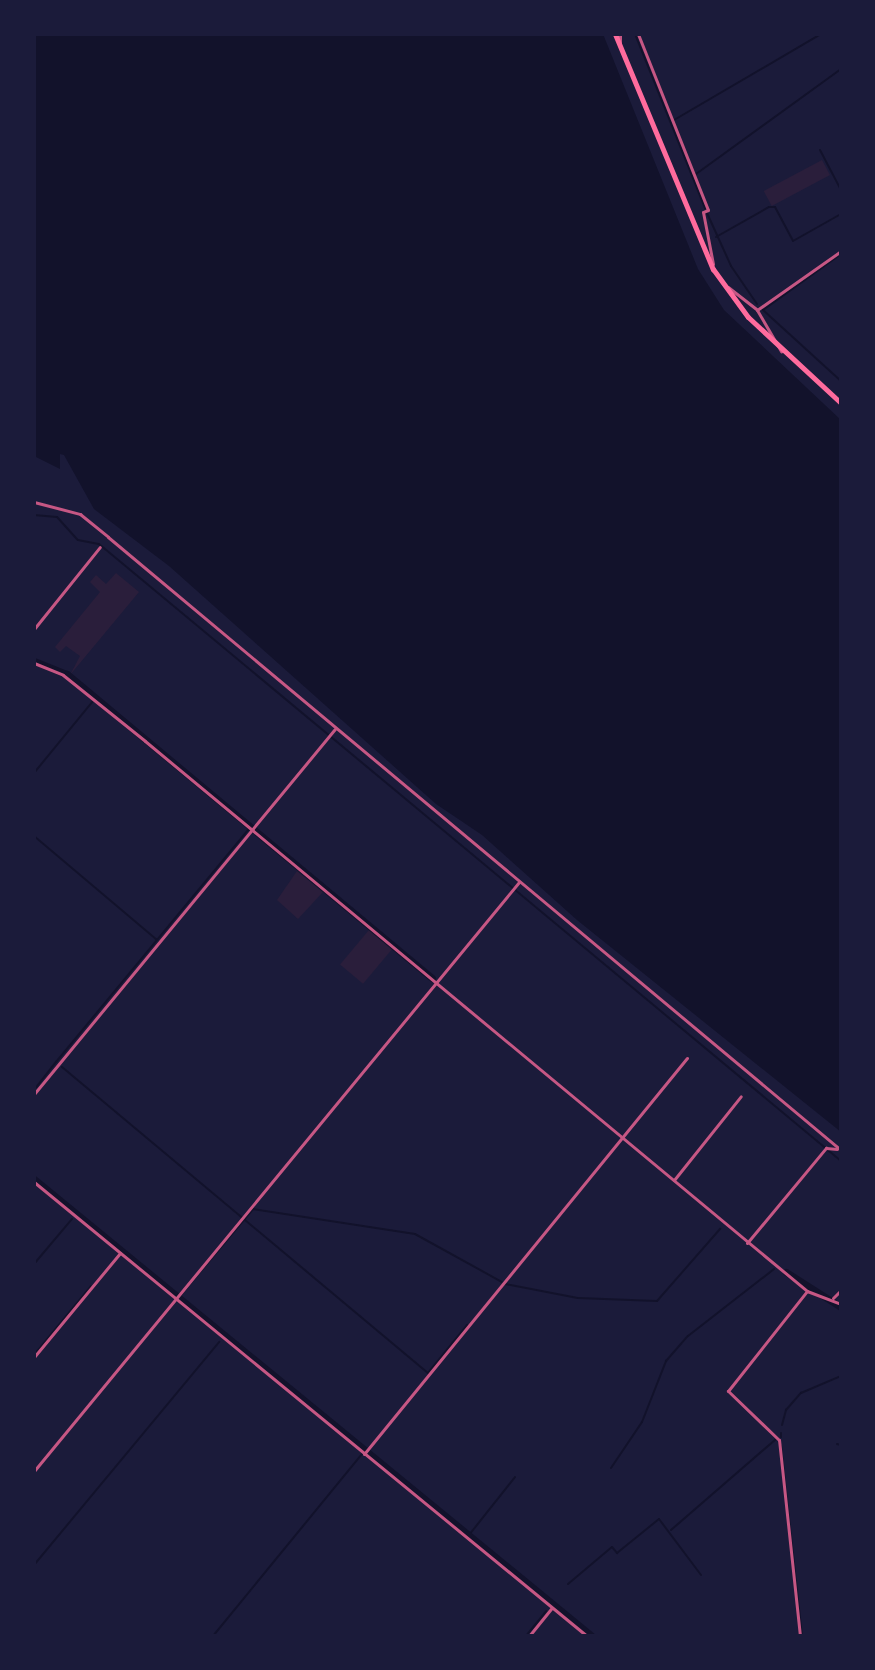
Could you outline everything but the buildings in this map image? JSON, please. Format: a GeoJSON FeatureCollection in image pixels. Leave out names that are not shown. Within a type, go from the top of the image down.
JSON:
{"type":"FeatureCollection","features":[{"type":"Feature","properties":{"kind":"main road"},"geometry":{"type":"LineString","coordinates":[[618,34],[620,47],[713,269],[781,351],[841,403]]}},
{"type":"Feature","properties":{"kind":"street"},"geometry":{"type":"LineString","coordinates":[[638,34],[708,210],[703,212],[713,269]]}},
{"type":"Feature","properties":{"kind":"street"},"geometry":{"type":"LineString","coordinates":[[757,310],[841,251]]}},
{"type":"Feature","properties":{"kind":"street"},"geometry":{"type":"LineString","coordinates":[[723,284],[757,310],[781,351]]}},
{"type":"Feature","properties":{"kind":"street"},"geometry":{"type":"LineString","coordinates":[[34,502],[80,514],[841,1150]]}},
{"type":"Feature","properties":{"kind":"street"},"geometry":{"type":"LineString","coordinates":[[34,629],[100,547]]}},
{"type":"Feature","properties":{"kind":"street"},"geometry":{"type":"LineString","coordinates":[[34,663],[63,675],[748,1242],[810,1291],[833,1298],[841,1304]]}},
{"type":"Feature","properties":{"kind":"street"},"geometry":{"type":"LineString","coordinates":[[34,1094],[335,729]]}},
{"type":"Feature","properties":{"kind":"street"},"geometry":{"type":"LineString","coordinates":[[34,1471],[519,882]]}},
{"type":"Feature","properties":{"kind":"street"},"geometry":{"type":"LineString","coordinates":[[366,1452],[687,1058]]}},
{"type":"Feature","properties":{"kind":"street"},"geometry":{"type":"LineString","coordinates":[[674,1180],[741,1096]]}},
{"type":"Feature","properties":{"kind":"street"},"geometry":{"type":"LineString","coordinates":[[748,1242],[826,1148],[841,1150]]}},
{"type":"Feature","properties":{"kind":"street"},"geometry":{"type":"LineString","coordinates":[[34,1182],[587,1636]]}},
{"type":"Feature","properties":{"kind":"street"},"geometry":{"type":"LineString","coordinates":[[34,1357],[120,1253]]}},
{"type":"Feature","properties":{"kind":"street"},"geometry":{"type":"LineString","coordinates":[[833,1298],[841,1290]]}},
{"type":"Feature","properties":{"kind":"street"},"geometry":{"type":"LineString","coordinates":[[800,1636],[779,1440],[728,1391],[810,1291]]}},
{"type":"Feature","properties":{"kind":"street"},"geometry":{"type":"LineString","coordinates":[[529,1636],[552,1608]]}},
{"type":"Feature","properties":{"kind":"shaded area"},"geometry":{"type":"Polygon","coordinates":[[[34,34],[603,34],[698,269],[724,310],[841,420],[841,1132],[577,920],[482,835],[436,804],[169,566],[94,509],[64,455],[60,454],[60,469],[34,456],[34,34]]]}},
{"type":"Feature","properties":{"kind":"shaded area"},"geometry":{"type":"Polygon","coordinates":[[[822,160],[830,175],[772,206],[764,191],[822,160]]]}},
{"type":"Feature","properties":{"kind":"shaded area"},"geometry":{"type":"Polygon","coordinates":[[[116,573],[139,592],[70,675],[80,656],[66,646],[60,652],[55,647],[100,592],[90,582],[96,575],[106,584],[116,573]]]}},
{"type":"Feature","properties":{"kind":"shaded area"},"geometry":{"type":"Polygon","coordinates":[[[297,871],[323,892],[298,919],[277,900],[297,871]]]}},
{"type":"Feature","properties":{"kind":"shaded area"},"geometry":{"type":"Polygon","coordinates":[[[369,930],[392,949],[363,984],[340,964],[369,930]]]}},
{"type":"Feature","properties":{"kind":"waterway"},"geometry":{"type":"LineString","coordinates":[[635,34],[705,208]]}},
{"type":"Feature","properties":{"kind":"waterway"},"geometry":{"type":"LineString","coordinates":[[674,120],[821,34]]}},
{"type":"Feature","properties":{"kind":"waterway"},"geometry":{"type":"LineString","coordinates":[[696,174],[841,69]]}},
{"type":"Feature","properties":{"kind":"waterway"},"geometry":{"type":"LineString","coordinates":[[820,150],[841,190]]}},
{"type":"Feature","properties":{"kind":"waterway"},"geometry":{"type":"LineString","coordinates":[[716,237],[769,207],[775,207],[793,241],[841,214]]}},
{"type":"Feature","properties":{"kind":"waterway"},"geometry":{"type":"LineString","coordinates":[[707,213],[731,266],[757,304]]}},
{"type":"Feature","properties":{"kind":"waterway"},"geometry":{"type":"LineString","coordinates":[[841,254],[763,310],[841,381]]}},
{"type":"Feature","properties":{"kind":"waterway"},"geometry":{"type":"LineString","coordinates":[[34,515],[57,517],[78,540],[99,544],[841,1161]]}},
{"type":"Feature","properties":{"kind":"waterway"},"geometry":{"type":"LineString","coordinates":[[34,661],[67,674],[432,978]]}},
{"type":"Feature","properties":{"kind":"waterway"},"geometry":{"type":"LineString","coordinates":[[34,773],[93,701]]}},
{"type":"Feature","properties":{"kind":"waterway"},"geometry":{"type":"LineString","coordinates":[[56,1062],[248,830]]}},
{"type":"Feature","properties":{"kind":"waterway"},"geometry":{"type":"LineString","coordinates":[[34,836],[156,939]]}},
{"type":"Feature","properties":{"kind":"waterway"},"geometry":{"type":"LineString","coordinates":[[34,1090],[56,1062]]}},
{"type":"Feature","properties":{"kind":"waterway"},"geometry":{"type":"LineString","coordinates":[[62,1067],[428,1373],[467,1325]]}},
{"type":"Feature","properties":{"kind":"waterway"},"geometry":{"type":"LineString","coordinates":[[34,1179],[592,1636]]}},
{"type":"Feature","properties":{"kind":"waterway"},"geometry":{"type":"LineString","coordinates":[[179,1297],[253,1209],[415,1234],[502,1282]]}},
{"type":"Feature","properties":{"kind":"waterway"},"geometry":{"type":"LineString","coordinates":[[34,1264],[72,1219]]}},
{"type":"Feature","properties":{"kind":"waterway"},"geometry":{"type":"LineString","coordinates":[[505,1284],[578,1298],[657,1301],[720,1229]]}},
{"type":"Feature","properties":{"kind":"waterway"},"geometry":{"type":"LineString","coordinates":[[611,1468],[642,1422],[666,1361],[688,1336],[774,1269]]}},
{"type":"Feature","properties":{"kind":"waterway"},"geometry":{"type":"LineString","coordinates":[[786,1272],[841,1307]]}},
{"type":"Feature","properties":{"kind":"waterway"},"geometry":{"type":"LineString","coordinates":[[34,1355],[91,1286]]}},
{"type":"Feature","properties":{"kind":"waterway"},"geometry":{"type":"LineString","coordinates":[[34,1565],[219,1342]]}},
{"type":"Feature","properties":{"kind":"waterway"},"geometry":{"type":"LineString","coordinates":[[782,1425],[786,1410],[801,1393],[841,1376]]}},
{"type":"Feature","properties":{"kind":"waterway"},"geometry":{"type":"LineString","coordinates":[[671,1530],[775,1440]]}},
{"type":"Feature","properties":{"kind":"waterway"},"geometry":{"type":"LineString","coordinates":[[837,1444],[841,1445]]}},
{"type":"Feature","properties":{"kind":"waterway"},"geometry":{"type":"LineString","coordinates":[[781,1446],[802,1636]]}},
{"type":"Feature","properties":{"kind":"waterway"},"geometry":{"type":"LineString","coordinates":[[213,1636],[362,1454]]}},
{"type":"Feature","properties":{"kind":"waterway"},"geometry":{"type":"LineString","coordinates":[[469,1535],[515,1477]]}},
{"type":"Feature","properties":{"kind":"waterway"},"geometry":{"type":"LineString","coordinates":[[568,1584],[612,1547],[617,1553],[659,1519],[701,1575]]}},
{"type":"Feature","properties":{"kind":"waterway"},"geometry":{"type":"LineString","coordinates":[[526,1636],[546,1611]]}}]}
